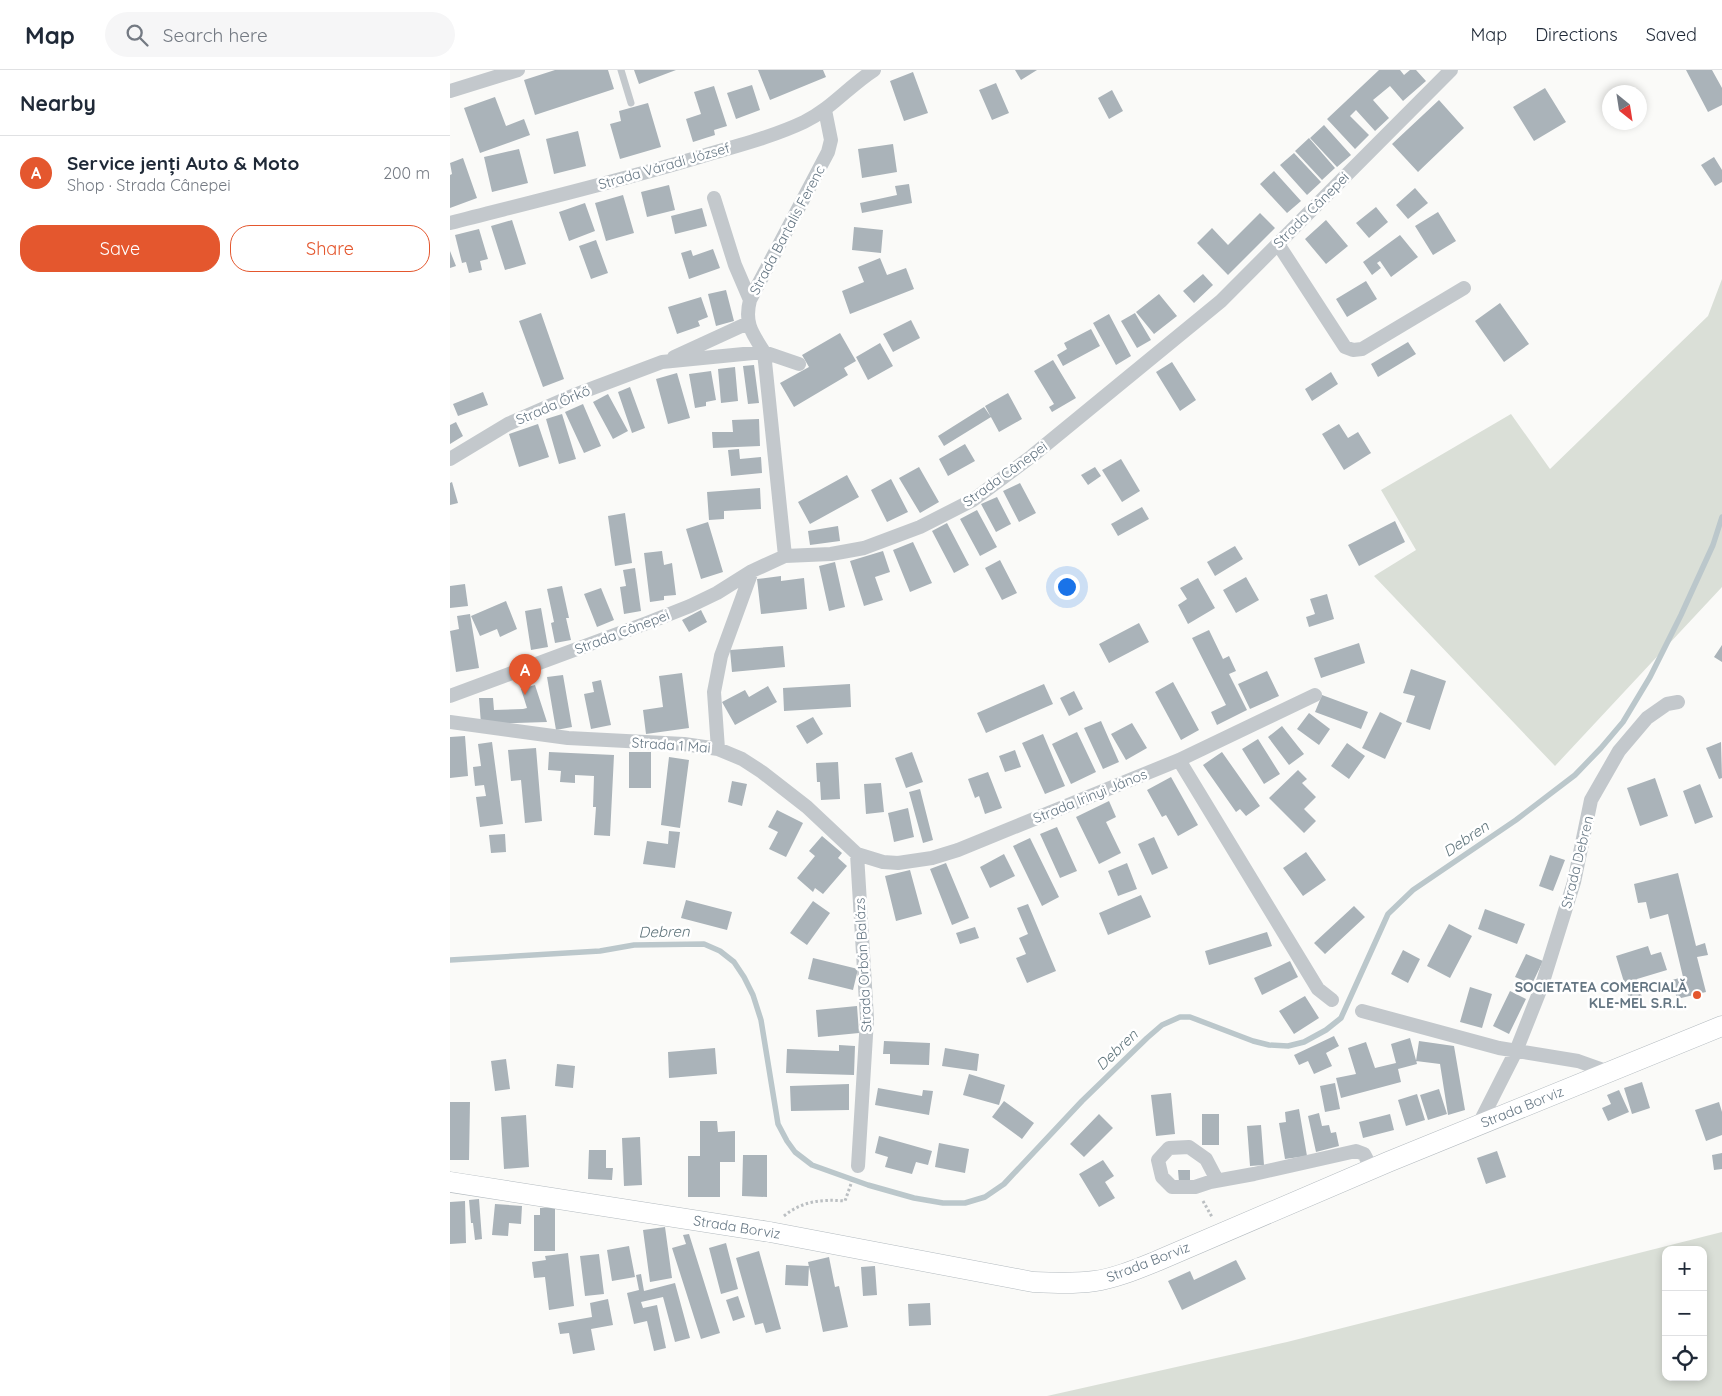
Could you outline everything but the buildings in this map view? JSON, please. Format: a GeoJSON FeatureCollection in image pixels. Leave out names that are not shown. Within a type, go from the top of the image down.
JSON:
{"type":"FeatureCollection","features":[{"type":"Feature","properties":{"kind":"main road","name":"Strada Borviz"},"geometry":{"type":"LineString","coordinates":[[450,1182],[770,1232],[1033,1282],[1064,1284],[1096,1281],[1127,1273],[1150,1264],[1479,1124],[1722,1026]]}},
{"type":"Feature","properties":{"kind":"street"},"geometry":{"type":"LineString","coordinates":[[450,91],[518,70]]}},
{"type":"Feature","properties":{"kind":"street","name":"Strada Cânepei"},"geometry":{"type":"LineString","coordinates":[[450,696],[690,606],[717,593],[752,571],[785,556],[831,554],[864,548],[920,527],[973,500],[1032,456],[1221,301],[1451,70]]}},
{"type":"Feature","properties":{"kind":"street","name":"Strada Váradi József"},"geometry":{"type":"LineString","coordinates":[[450,223],[639,175],[741,144],[804,122],[825,110],[865,72]]}},
{"type":"Feature","properties":{"kind":"street","name":"Strada Bartalis Ferenc"},"geometry":{"type":"LineString","coordinates":[[748,323],[747,309],[750,300],[828,152],[831,140],[825,110]]}},
{"type":"Feature","properties":{"kind":"street"},"geometry":{"type":"LineString","coordinates":[[714,198],[735,265],[750,300]]}},
{"type":"Feature","properties":{"kind":"street"},"geometry":{"type":"LineString","coordinates":[[1278,244],[1345,347],[1353,350],[1362,349],[1464,288]]}},
{"type":"Feature","properties":{"kind":"street"},"geometry":{"type":"LineString","coordinates":[[748,323],[750,330],[764,352],[785,556]]}},
{"type":"Feature","properties":{"kind":"street","name":"Strada Őrkő"},"geometry":{"type":"LineString","coordinates":[[450,458],[508,424],[577,394],[662,362],[748,323]]}},
{"type":"Feature","properties":{"kind":"street","name":"Strada Őrkő"},"geometry":{"type":"LineString","coordinates":[[662,362],[764,352],[799,364]]}},
{"type":"Feature","properties":{"kind":"street"},"geometry":{"type":"LineString","coordinates":[[718,749],[714,692],[722,656],[752,571]]}},
{"type":"Feature","properties":{"kind":"street","name":"Strada Irinyi János"},"geometry":{"type":"LineString","coordinates":[[857,854],[883,862],[898,863],[932,858],[958,850],[1179,760],[1316,695]]}},
{"type":"Feature","properties":{"kind":"street","name":"Strada Debren"},"geometry":{"type":"LineString","coordinates":[[1479,1124],[1516,1051],[1542,988],[1574,882],[1591,800],[1618,751],[1647,718],[1667,704],[1678,702]]}},
{"type":"Feature","properties":{"kind":"street","name":"Strada 1 Mai"},"geometry":{"type":"LineString","coordinates":[[450,722],[568,738],[684,744],[718,749],[742,758],[762,772],[807,807],[857,854]]}},
{"type":"Feature","properties":{"kind":"street"},"geometry":{"type":"LineString","coordinates":[[1179,760],[1318,989],[1332,1000]]}},
{"type":"Feature","properties":{"kind":"street","name":"Strada Orbán Balázs"},"geometry":{"type":"LineString","coordinates":[[857,854],[867,1019],[858,1166]]}},
{"type":"Feature","properties":{"kind":"street"},"geometry":{"type":"LineString","coordinates":[[1362,1011],[1516,1051],[1578,1061],[1609,1072]]}},
{"type":"Feature","properties":{"kind":"street"},"geometry":{"type":"LineString","coordinates":[[1218,1180],[1356,1151],[1364,1154],[1372,1169]]}},
{"type":"Feature","properties":{"kind":"lane"},"geometry":{"type":"LineString","coordinates":[[621,70],[631,103]]}},
{"type":"Feature","properties":{"kind":"path"},"geometry":{"type":"LineString","coordinates":[[770,1232],[778,1222],[798,1207],[820,1200],[845,1201],[858,1166]]}},
{"type":"Feature","properties":{"kind":"path"},"geometry":{"type":"LineString","coordinates":[[1202,1199],[1212,1217]]}},
{"type":"Feature","properties":{"kind":"shaded area"},"geometry":{"type":"Polygon","coordinates":[[[1722,279],[1722,587],[1555,766],[1374,576],[1416,550],[1381,490],[1511,414],[1550,469],[1708,316],[1722,279]]]}},
{"type":"Feature","properties":{"kind":"shaded area"},"geometry":{"type":"Polygon","coordinates":[[[1722,1232],[1722,1396],[1047,1396],[1287,1342],[1662,1247],[1662,1381],[1707,1381],[1707,1246],[1667,1246],[1722,1232]]]}},
{"type":"Feature","properties":{"kind":"waterway","name":"Debren"},"geometry":{"type":"LineString","coordinates":[[450,960],[600,951],[634,945],[704,944],[720,951],[734,962],[753,995],[761,1020],[778,1124],[795,1152],[812,1165],[868,1185],[914,1198],[943,1203],[965,1203],[985,1197],[1004,1184],[1082,1101],[1162,1025],[1180,1017],[1190,1017],[1253,1041],[1269,1045],[1288,1046],[1304,1042],[1326,1030],[1341,1018],[1388,914],[1413,890],[1516,820],[1575,775],[1623,722],[1650,677],[1681,615],[1713,545],[1722,517]]}},
{"type":"Feature","properties":{"kind":"place","name":"Service jenți Auto & Moto"},"geometry":{"type":"Point","coordinates":[525,695]}},
{"type":"Feature","properties":{"kind":"place","name":"SOCIETATEA COMERCIALĂ KLE-MEL S.R.L."},"geometry":{"type":"Point","coordinates":[1697,995]}}]}
